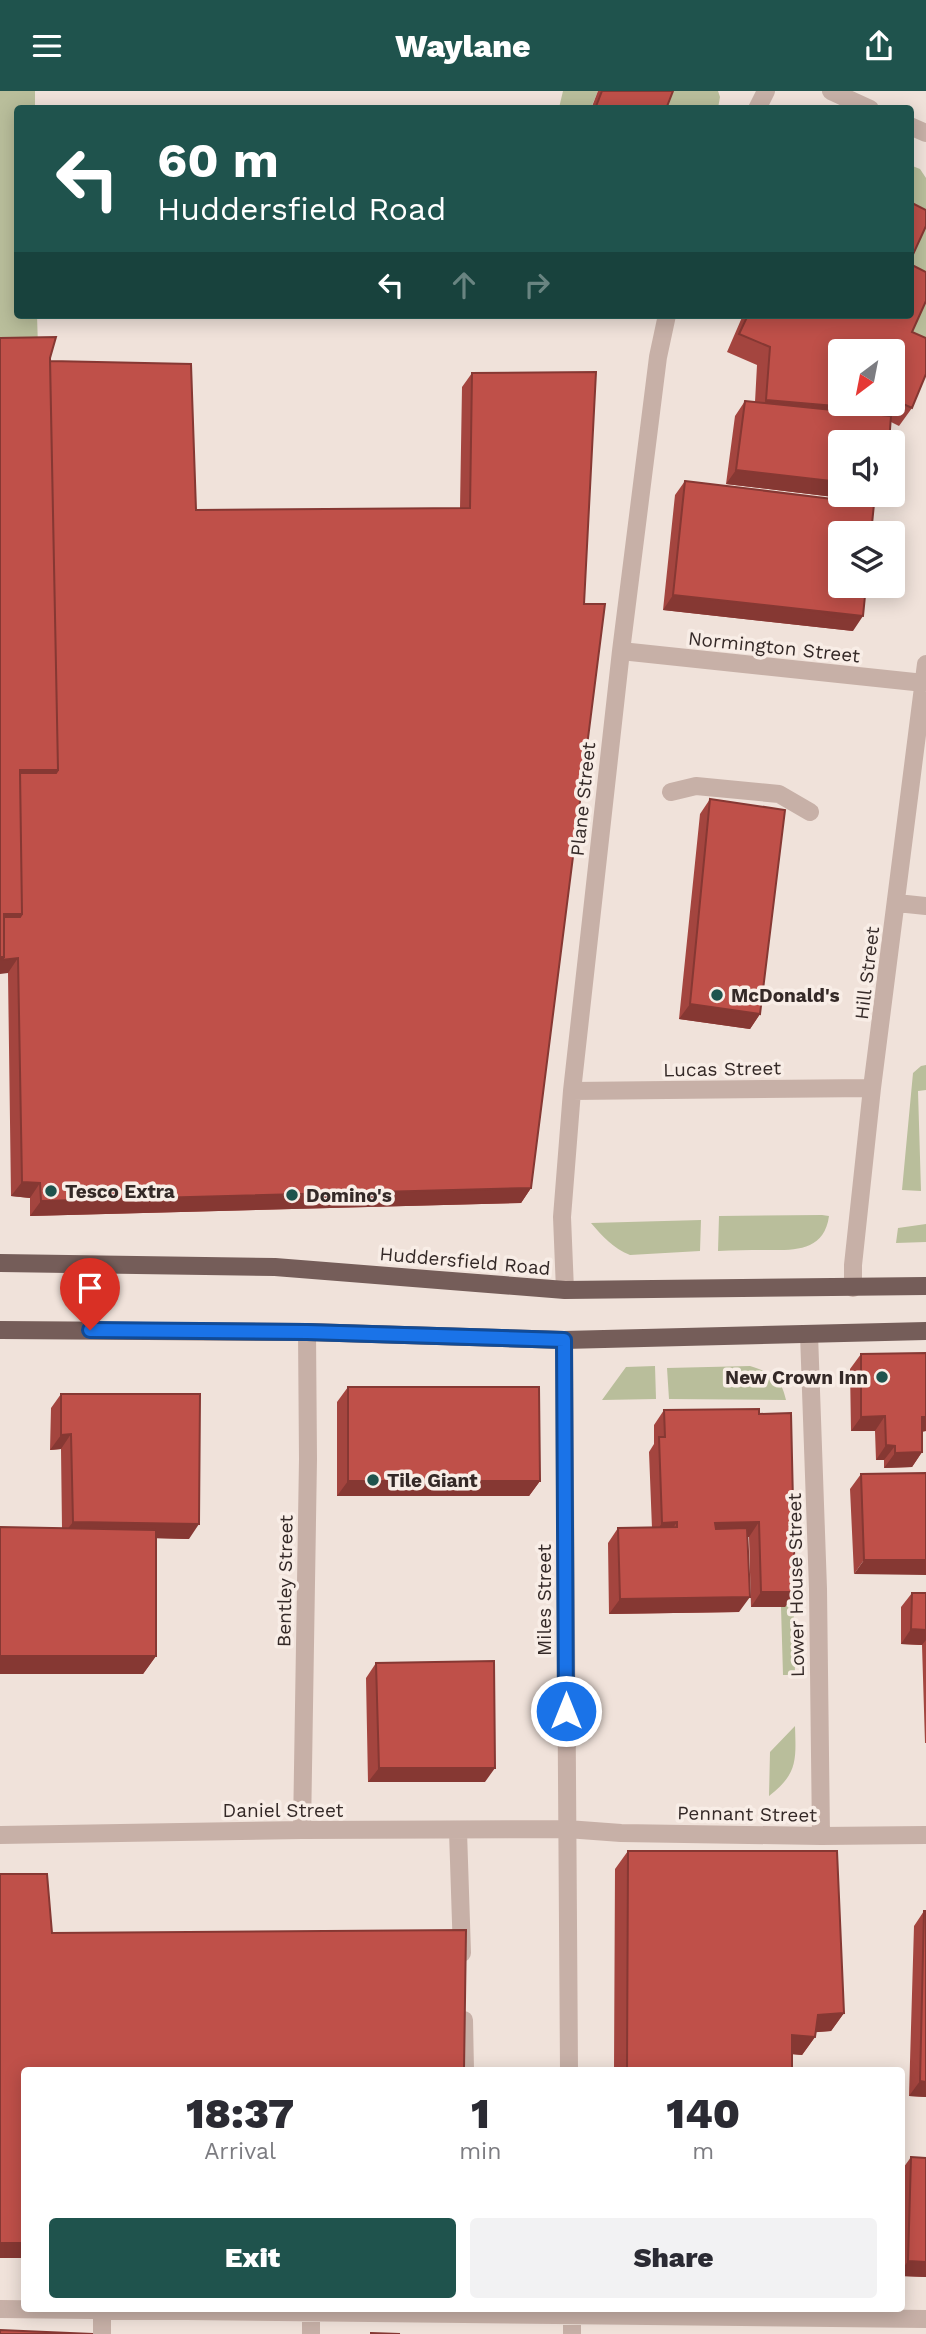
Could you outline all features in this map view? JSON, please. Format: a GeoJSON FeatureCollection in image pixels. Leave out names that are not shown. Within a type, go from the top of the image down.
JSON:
{"type":"FeatureCollection","features":[{"type":"Feature","properties":{"kind":"main road","name":"Huddersfield Road"},"geometry":{"type":"LineString","coordinates":[[0,1263],[275,1267],[565,1290],[926,1286]]}},
{"type":"Feature","properties":{"kind":"main road"},"geometry":{"type":"LineString","coordinates":[[0,1331],[307,1332],[564,1340],[926,1331]]}},
{"type":"Feature","properties":{"kind":"street"},"geometry":{"type":"LineString","coordinates":[[831,91],[861,105]]}},
{"type":"Feature","properties":{"kind":"street","name":"Plane Street"},"geometry":{"type":"LineString","coordinates":[[565,1290],[562,1217],[572,1091],[621,652],[658,357],[666,319]]}},
{"type":"Feature","properties":{"kind":"street","name":"Normington Street"},"geometry":{"type":"LineString","coordinates":[[621,652],[924,683]]}},
{"type":"Feature","properties":{"kind":"street","name":"Hill Street"},"geometry":{"type":"LineString","coordinates":[[853,1288],[853,1265],[872,1088],[926,664]]}},
{"type":"Feature","properties":{"kind":"street"},"geometry":{"type":"LineString","coordinates":[[671,792],[696,786],[779,794],[810,812]]}},
{"type":"Feature","properties":{"kind":"street"},"geometry":{"type":"LineString","coordinates":[[897,903],[926,905]]}},
{"type":"Feature","properties":{"kind":"street","name":"Lucas Street"},"geometry":{"type":"LineString","coordinates":[[572,1091],[872,1088]]}},
{"type":"Feature","properties":{"kind":"street","name":"Bentley Street"},"geometry":{"type":"LineString","coordinates":[[302,1830],[308,1459],[307,1332]]}},
{"type":"Feature","properties":{"kind":"street","name":"Lower House Street"},"geometry":{"type":"LineString","coordinates":[[809,1334],[818,1603],[821,1836]]}},
{"type":"Feature","properties":{"kind":"street","name":"Miles Street"},"geometry":{"type":"LineString","coordinates":[[564,1340],[569,2067]]}},
{"type":"Feature","properties":{"kind":"street","name":"Pennant Street"},"geometry":{"type":"LineString","coordinates":[[567,1829],[621,1833],[926,1835]]}},
{"type":"Feature","properties":{"kind":"street","name":"Daniel Street"},"geometry":{"type":"LineString","coordinates":[[0,1835],[567,1829]]}},
{"type":"Feature","properties":{"kind":"street"},"geometry":{"type":"LineString","coordinates":[[458,1831],[462,1964]]}},
{"type":"Feature","properties":{"kind":"street"},"geometry":{"type":"LineString","coordinates":[[463,2004],[465,2067]]}},
{"type":"Feature","properties":{"kind":"street"},"geometry":{"type":"LineString","coordinates":[[0,2309],[21,2309]]}},
{"type":"Feature","properties":{"kind":"street"},"geometry":{"type":"LineString","coordinates":[[102,2312],[102,2334]]}},
{"type":"Feature","properties":{"kind":"street"},"geometry":{"type":"LineString","coordinates":[[310,2312],[311,2334]]}},
{"type":"Feature","properties":{"kind":"street"},"geometry":{"type":"LineString","coordinates":[[572,2312],[572,2334]]}},
{"type":"Feature","properties":{"kind":"street"},"geometry":{"type":"LineString","coordinates":[[616,2312],[926,2319]]}},
{"type":"Feature","properties":{"kind":"green space"},"geometry":{"type":"Polygon","coordinates":[[[0,91],[35,91],[35,105],[14,105],[14,319],[37,319],[38,347],[0,347],[0,91]]]}},
{"type":"Feature","properties":{"kind":"green space"},"geometry":{"type":"Polygon","coordinates":[[[563,91],[598,91],[592,105],[560,105],[563,91]]]}},
{"type":"Feature","properties":{"kind":"green space"},"geometry":{"type":"Polygon","coordinates":[[[669,91],[718,91],[720,97],[719,105],[664,105],[669,91]]]}},
{"type":"Feature","properties":{"kind":"green space"},"geometry":{"type":"Polygon","coordinates":[[[914,167],[920,169],[926,178],[926,362],[905,352],[905,339],[924,295],[914,290],[914,167]]]}},
{"type":"Feature","properties":{"kind":"green space"},"geometry":{"type":"Polygon","coordinates":[[[926,1065],[926,1090],[918,1091],[921,1191],[902,1190],[913,1073],[926,1065]]]}},
{"type":"Feature","properties":{"kind":"green space"},"geometry":{"type":"Polygon","coordinates":[[[719,1216],[829,1216],[826,1228],[821,1237],[805,1247],[718,1251],[719,1216]]]}},
{"type":"Feature","properties":{"kind":"green space"},"geometry":{"type":"Polygon","coordinates":[[[701,1220],[700,1251],[630,1255],[613,1245],[591,1223],[701,1220]]]}},
{"type":"Feature","properties":{"kind":"green space"},"geometry":{"type":"Polygon","coordinates":[[[926,1224],[926,1242],[896,1243],[898,1228],[926,1224]]]}},
{"type":"Feature","properties":{"kind":"green space"},"geometry":{"type":"Polygon","coordinates":[[[655,1366],[656,1399],[602,1400],[626,1367],[655,1366]]]}},
{"type":"Feature","properties":{"kind":"green space"},"geometry":{"type":"Polygon","coordinates":[[[750,1366],[774,1377],[786,1400],[669,1399],[667,1368],[750,1366]]]}},
{"type":"Feature","properties":{"kind":"green space"},"geometry":{"type":"Polygon","coordinates":[[[790,1427],[795,1675],[783,1675],[781,1607],[790,1427]]]}},
{"type":"Feature","properties":{"kind":"green space"},"geometry":{"type":"Polygon","coordinates":[[[795,1726],[793,1765],[785,1780],[769,1796],[770,1752],[795,1726]]]}},
{"type":"Feature","properties":{"kind":"building"},"geometry":{"type":"Polygon","coordinates":[[[602,91],[673,91],[668,105],[597,105],[602,91]]]}},
{"type":"Feature","properties":{"kind":"building"},"geometry":{"type":"Polygon","coordinates":[[[914,204],[926,210],[926,226],[914,252],[914,204]]]}},
{"type":"Feature","properties":{"kind":"building"},"geometry":{"type":"Polygon","coordinates":[[[914,266],[926,272],[926,301],[912,332],[926,338],[926,374],[912,408],[905,405],[905,339],[828,339],[828,405],[766,400],[770,347],[739,334],[746,319],[914,319],[914,266]]]}},
{"type":"Feature","properties":{"kind":"building"},"geometry":{"type":"Polygon","coordinates":[[[56,337],[50,358],[58,770],[20,770],[22,914],[4,914],[4,957],[0,957],[0,338],[56,337]]]}},
{"type":"Feature","properties":{"kind":"building"},"geometry":{"type":"Polygon","coordinates":[[[50,361],[191,364],[196,510],[470,508],[472,373],[596,372],[584,604],[605,604],[531,1188],[41,1201],[40,1183],[22,1182],[18,958],[1,960],[4,957],[4,917],[20,917],[22,914],[20,773],[56,773],[58,770],[50,361]]]}},
{"type":"Feature","properties":{"kind":"building"},"geometry":{"type":"Polygon","coordinates":[[[745,401],[828,410],[828,417],[891,417],[890,430],[828,430],[828,481],[736,470],[745,401]]]}},
{"type":"Feature","properties":{"kind":"building"},"geometry":{"type":"Polygon","coordinates":[[[685,481],[828,498],[828,507],[874,507],[872,521],[828,521],[828,598],[865,598],[863,616],[673,595],[685,481]]]}},
{"type":"Feature","properties":{"kind":"building"},"geometry":{"type":"Polygon","coordinates":[[[710,799],[785,810],[760,1014],[690,1004],[710,799]]]}},
{"type":"Feature","properties":{"kind":"building"},"geometry":{"type":"Polygon","coordinates":[[[926,1353],[926,1417],[922,1417],[922,1452],[895,1453],[895,1446],[886,1445],[885,1416],[861,1417],[861,1354],[926,1353]]]}},
{"type":"Feature","properties":{"kind":"building"},"geometry":{"type":"Polygon","coordinates":[[[348,1387],[539,1387],[540,1481],[348,1481],[348,1387]]]}},
{"type":"Feature","properties":{"kind":"building"},"geometry":{"type":"Polygon","coordinates":[[[61,1394],[200,1394],[199,1524],[73,1522],[71,1434],[61,1435],[61,1394]]]}},
{"type":"Feature","properties":{"kind":"building"},"geometry":{"type":"Polygon","coordinates":[[[759,1409],[759,1414],[791,1413],[795,1592],[761,1592],[759,1522],[715,1523],[716,1529],[747,1528],[750,1597],[620,1599],[618,1528],[677,1527],[677,1522],[662,1523],[659,1437],[665,1437],[664,1410],[759,1409]]]}},
{"type":"Feature","properties":{"kind":"building"},"geometry":{"type":"Polygon","coordinates":[[[926,1473],[926,1560],[864,1560],[861,1474],[926,1473]]]}},
{"type":"Feature","properties":{"kind":"building"},"geometry":{"type":"Polygon","coordinates":[[[0,1527],[156,1530],[156,1656],[0,1656],[0,1527]]]}},
{"type":"Feature","properties":{"kind":"building"},"geometry":{"type":"Polygon","coordinates":[[[912,1593],[926,1593],[926,1630],[911,1629],[912,1593]]]}},
{"type":"Feature","properties":{"kind":"building"},"geometry":{"type":"Polygon","coordinates":[[[494,1661],[495,1768],[379,1768],[376,1663],[494,1661]]]}},
{"type":"Feature","properties":{"kind":"building"},"geometry":{"type":"Polygon","coordinates":[[[628,1851],[837,1851],[844,2013],[818,2015],[815,2037],[792,2035],[792,2067],[627,2067],[628,1851]]]}},
{"type":"Feature","properties":{"kind":"building"},"geometry":{"type":"Polygon","coordinates":[[[0,1874],[47,1874],[52,1933],[466,1930],[464,2067],[21,2067],[21,2243],[0,2243],[0,1874]]]}},
{"type":"Feature","properties":{"kind":"building"},"geometry":{"type":"Polygon","coordinates":[[[926,1911],[926,2082],[920,2081],[926,1911]]]}},
{"type":"Feature","properties":{"kind":"building"},"geometry":{"type":"Polygon","coordinates":[[[911,2157],[926,2158],[926,2262],[908,2261],[911,2157]]]}},
{"type":"Feature","properties":{"kind":"building"},"geometry":{"type":"Polygon","coordinates":[[[0,2330],[93,2334],[0,2334],[0,2330]]]}},
{"type":"Feature","properties":{"kind":"place","name":"McDonald's"},"geometry":{"type":"Point","coordinates":[717,995]}},
{"type":"Feature","properties":{"kind":"place","name":"Tesco Extra"},"geometry":{"type":"Point","coordinates":[51,1191]}},
{"type":"Feature","properties":{"kind":"place","name":"Domino's"},"geometry":{"type":"Point","coordinates":[292,1195]}},
{"type":"Feature","properties":{"kind":"place","name":"New Crown Inn"},"geometry":{"type":"Point","coordinates":[882,1377]}},
{"type":"Feature","properties":{"kind":"place","name":"Tile Giant"},"geometry":{"type":"Point","coordinates":[373,1480]}},
{"type":"Feature","properties":{"kind":"route"},"geometry":{"type":"LineString","coordinates":[[90,1330],[307,1332],[564,1340],[566,1711]]}}]}
